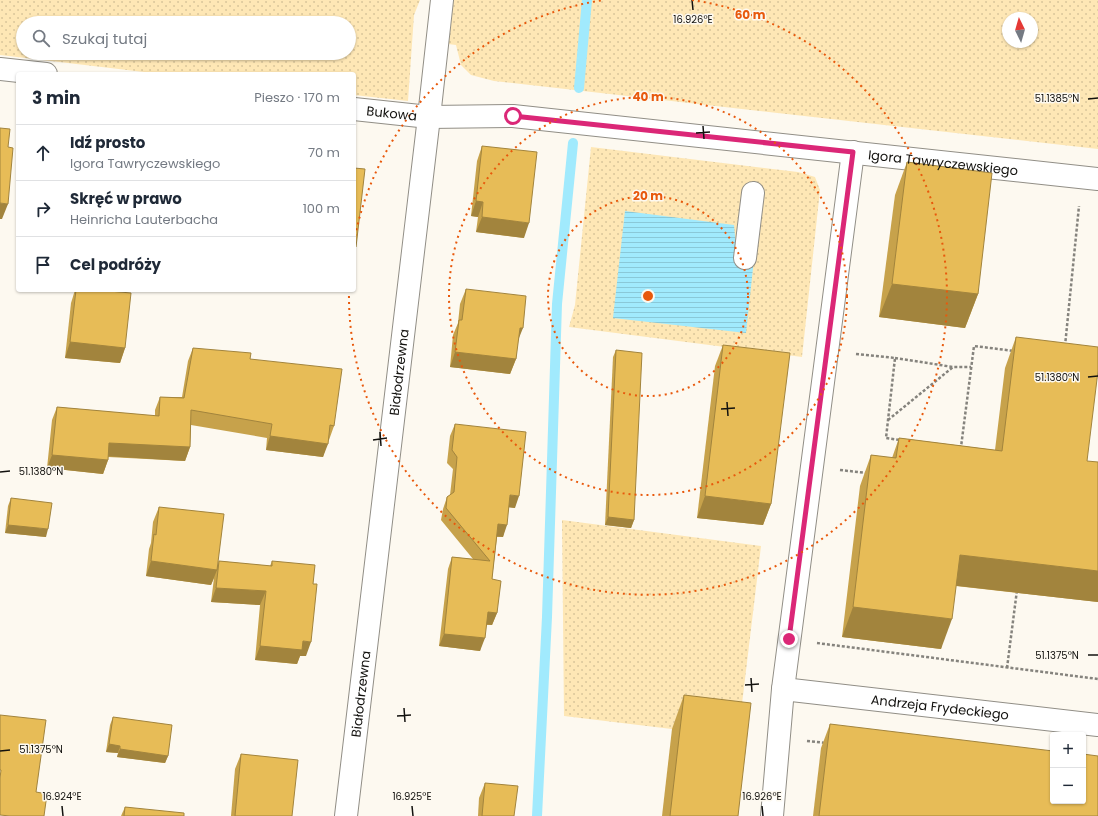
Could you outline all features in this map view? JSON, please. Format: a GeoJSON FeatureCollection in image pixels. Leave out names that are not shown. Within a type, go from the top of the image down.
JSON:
{"type":"FeatureCollection","features":[{"type":"Feature","properties":{"kind":"street","name":"Białodrzewna"},"geometry":{"type":"LineString","coordinates":[[346,816],[442,0]]}},
{"type":"Feature","properties":{"kind":"street"},"geometry":{"type":"LineString","coordinates":[[0,69],[28,72]]}},
{"type":"Feature","properties":{"kind":"street","name":"Bukowa"},"geometry":{"type":"LineString","coordinates":[[356,109],[429,118]]}},
{"type":"Feature","properties":{"kind":"street","name":"Igora Tawryczewskiego"},"geometry":{"type":"LineString","coordinates":[[429,118],[513,116],[1090,178]]}},
{"type":"Feature","properties":{"kind":"street"},"geometry":{"type":"LineString","coordinates":[[772,816],[789,639],[853,152]]}},
{"type":"Feature","properties":{"kind":"street"},"geometry":{"type":"LineString","coordinates":[[745,258],[753,193]]}},
{"type":"Feature","properties":{"kind":"street","name":"Andrzeja Frydeckiego"},"geometry":{"type":"LineString","coordinates":[[783,689],[1098,725]]}},
{"type":"Feature","properties":{"kind":"path"},"geometry":{"type":"LineString","coordinates":[[1064,349],[1090,178]]}},
{"type":"Feature","properties":{"kind":"path"},"geometry":{"type":"LineString","coordinates":[[954,446],[961,447],[970,367],[974,346],[1018,352]]}},
{"type":"Feature","properties":{"kind":"path"},"geometry":{"type":"LineString","coordinates":[[852,353],[953,367],[970,367]]}},
{"type":"Feature","properties":{"kind":"path"},"geometry":{"type":"LineString","coordinates":[[895,358],[886,438],[901,440]]}},
{"type":"Feature","properties":{"kind":"path"},"geometry":{"type":"LineString","coordinates":[[888,420],[953,367]]}},
{"type":"Feature","properties":{"kind":"path"},"geometry":{"type":"LineString","coordinates":[[861,473],[874,474]]}},
{"type":"Feature","properties":{"kind":"path"},"geometry":{"type":"LineString","coordinates":[[1007,668],[1018,586]]}},
{"type":"Feature","properties":{"kind":"path"},"geometry":{"type":"LineString","coordinates":[[789,639],[1098,679]]}},
{"type":"Feature","properties":{"kind":"path"},"geometry":{"type":"LineString","coordinates":[[779,738],[826,743]]}},
{"type":"Feature","properties":{"kind":"shaded area"},"geometry":{"type":"Polygon","coordinates":[[[0,0],[420,0],[414,15],[408,101],[356,95],[356,72],[144,72],[42,60],[356,60],[356,16],[16,16],[16,57],[0,55],[0,0]]]}},
{"type":"Feature","properties":{"kind":"shaded area"},"geometry":{"type":"Polygon","coordinates":[[[453,0],[1098,0],[1098,149],[494,81],[471,75],[461,65],[456,45],[448,44],[453,0]]]}},
{"type":"Feature","properties":{"kind":"shaded area"},"geometry":{"type":"Polygon","coordinates":[[[591,147],[798,172],[815,177],[820,190],[802,357],[569,327],[575,305],[591,147]]]}},
{"type":"Feature","properties":{"kind":"shaded area"},"geometry":{"type":"Polygon","coordinates":[[[562,520],[761,546],[738,737],[564,716],[562,520]]]}},
{"type":"Feature","properties":{"kind":"water"},"geometry":{"type":"Polygon","coordinates":[[[625,211],[734,225],[737,257],[754,259],[746,333],[613,318],[625,211]]]}},
{"type":"Feature","properties":{"kind":"building"},"geometry":{"type":"Polygon","coordinates":[[[0,128],[10,129],[8,147],[13,148],[8,204],[0,203],[0,128]]]}},
{"type":"Feature","properties":{"kind":"building"},"geometry":{"type":"Polygon","coordinates":[[[482,146],[537,152],[529,223],[482,217],[483,202],[476,201],[482,146]]]}},
{"type":"Feature","properties":{"kind":"building"},"geometry":{"type":"Polygon","coordinates":[[[907,162],[992,173],[978,294],[892,284],[907,162]]]}},
{"type":"Feature","properties":{"kind":"building"},"geometry":{"type":"Polygon","coordinates":[[[356,168],[365,169],[356,247],[356,168]]]}},
{"type":"Feature","properties":{"kind":"building"},"geometry":{"type":"Polygon","coordinates":[[[466,289],[526,296],[523,328],[520,328],[516,359],[455,352],[459,320],[462,320],[466,289]]]}},
{"type":"Feature","properties":{"kind":"building"},"geometry":{"type":"Polygon","coordinates":[[[76,292],[131,293],[125,348],[70,342],[76,292]]]}},
{"type":"Feature","properties":{"kind":"building"},"geometry":{"type":"Polygon","coordinates":[[[1016,337],[1098,347],[1098,371],[1087,461],[1098,462],[1098,571],[960,555],[952,619],[853,607],[871,455],[896,458],[899,438],[1002,451],[1016,337]]]}},
{"type":"Feature","properties":{"kind":"building"},"geometry":{"type":"Polygon","coordinates":[[[723,345],[790,353],[771,504],[705,496],[723,345]]]}},
{"type":"Feature","properties":{"kind":"building"},"geometry":{"type":"Polygon","coordinates":[[[193,348],[251,353],[250,359],[342,369],[334,426],[330,425],[328,444],[270,436],[272,424],[191,410],[190,447],[109,443],[108,460],[52,455],[57,407],[159,416],[160,397],[184,398],[193,348]]]}},
{"type":"Feature","properties":{"kind":"building"},"geometry":{"type":"Polygon","coordinates":[[[616,350],[642,353],[634,520],[608,517],[616,350]]]}},
{"type":"Feature","properties":{"kind":"building"},"geometry":{"type":"Polygon","coordinates":[[[455,424],[526,432],[519,496],[510,495],[507,525],[498,524],[492,579],[501,581],[497,613],[488,612],[485,638],[444,634],[452,557],[490,561],[446,508],[447,497],[454,492],[457,457],[452,450],[455,424]]]}},
{"type":"Feature","properties":{"kind":"building"},"geometry":{"type":"Polygon","coordinates":[[[11,498],[52,503],[48,529],[8,525],[11,498]]]}},
{"type":"Feature","properties":{"kind":"building"},"geometry":{"type":"Polygon","coordinates":[[[159,507],[224,514],[217,570],[151,561],[159,507]]]}},
{"type":"Feature","properties":{"kind":"building"},"geometry":{"type":"Polygon","coordinates":[[[219,561],[272,566],[272,561],[315,565],[313,584],[317,584],[311,642],[303,641],[302,650],[260,646],[266,591],[216,588],[219,561]]]}},
{"type":"Feature","properties":{"kind":"building"},"geometry":{"type":"Polygon","coordinates":[[[684,695],[751,703],[738,816],[670,816],[684,695]]]}},
{"type":"Feature","properties":{"kind":"building"},"geometry":{"type":"Polygon","coordinates":[[[0,715],[46,720],[36,792],[47,794],[44,816],[0,815],[0,715]]]}},
{"type":"Feature","properties":{"kind":"building"},"geometry":{"type":"Polygon","coordinates":[[[113,717],[172,725],[168,756],[120,749],[120,746],[109,744],[113,717]]]}},
{"type":"Feature","properties":{"kind":"building"},"geometry":{"type":"Polygon","coordinates":[[[830,724],[1050,751],[1050,804],[1086,804],[1086,754],[1098,756],[1098,816],[819,816],[830,724]]]}},
{"type":"Feature","properties":{"kind":"building"},"geometry":{"type":"Polygon","coordinates":[[[241,754],[298,760],[292,816],[235,816],[241,754]]]}},
{"type":"Feature","properties":{"kind":"building"},"geometry":{"type":"Polygon","coordinates":[[[485,783],[518,786],[514,816],[482,816],[485,783]]]}},
{"type":"Feature","properties":{"kind":"building"},"geometry":{"type":"Polygon","coordinates":[[[125,807],[184,813],[184,816],[124,816],[125,807]]]}},
{"type":"Feature","properties":{"kind":"waterway"},"geometry":{"type":"LineString","coordinates":[[579,88],[587,0]]}},
{"type":"Feature","properties":{"kind":"waterway"},"geometry":{"type":"LineString","coordinates":[[537,816],[547,617],[557,304],[573,143]]}},
{"type":"Feature","properties":{"kind":"route"},"geometry":{"type":"LineString","coordinates":[[513,116],[853,152],[789,639]]}}]}
